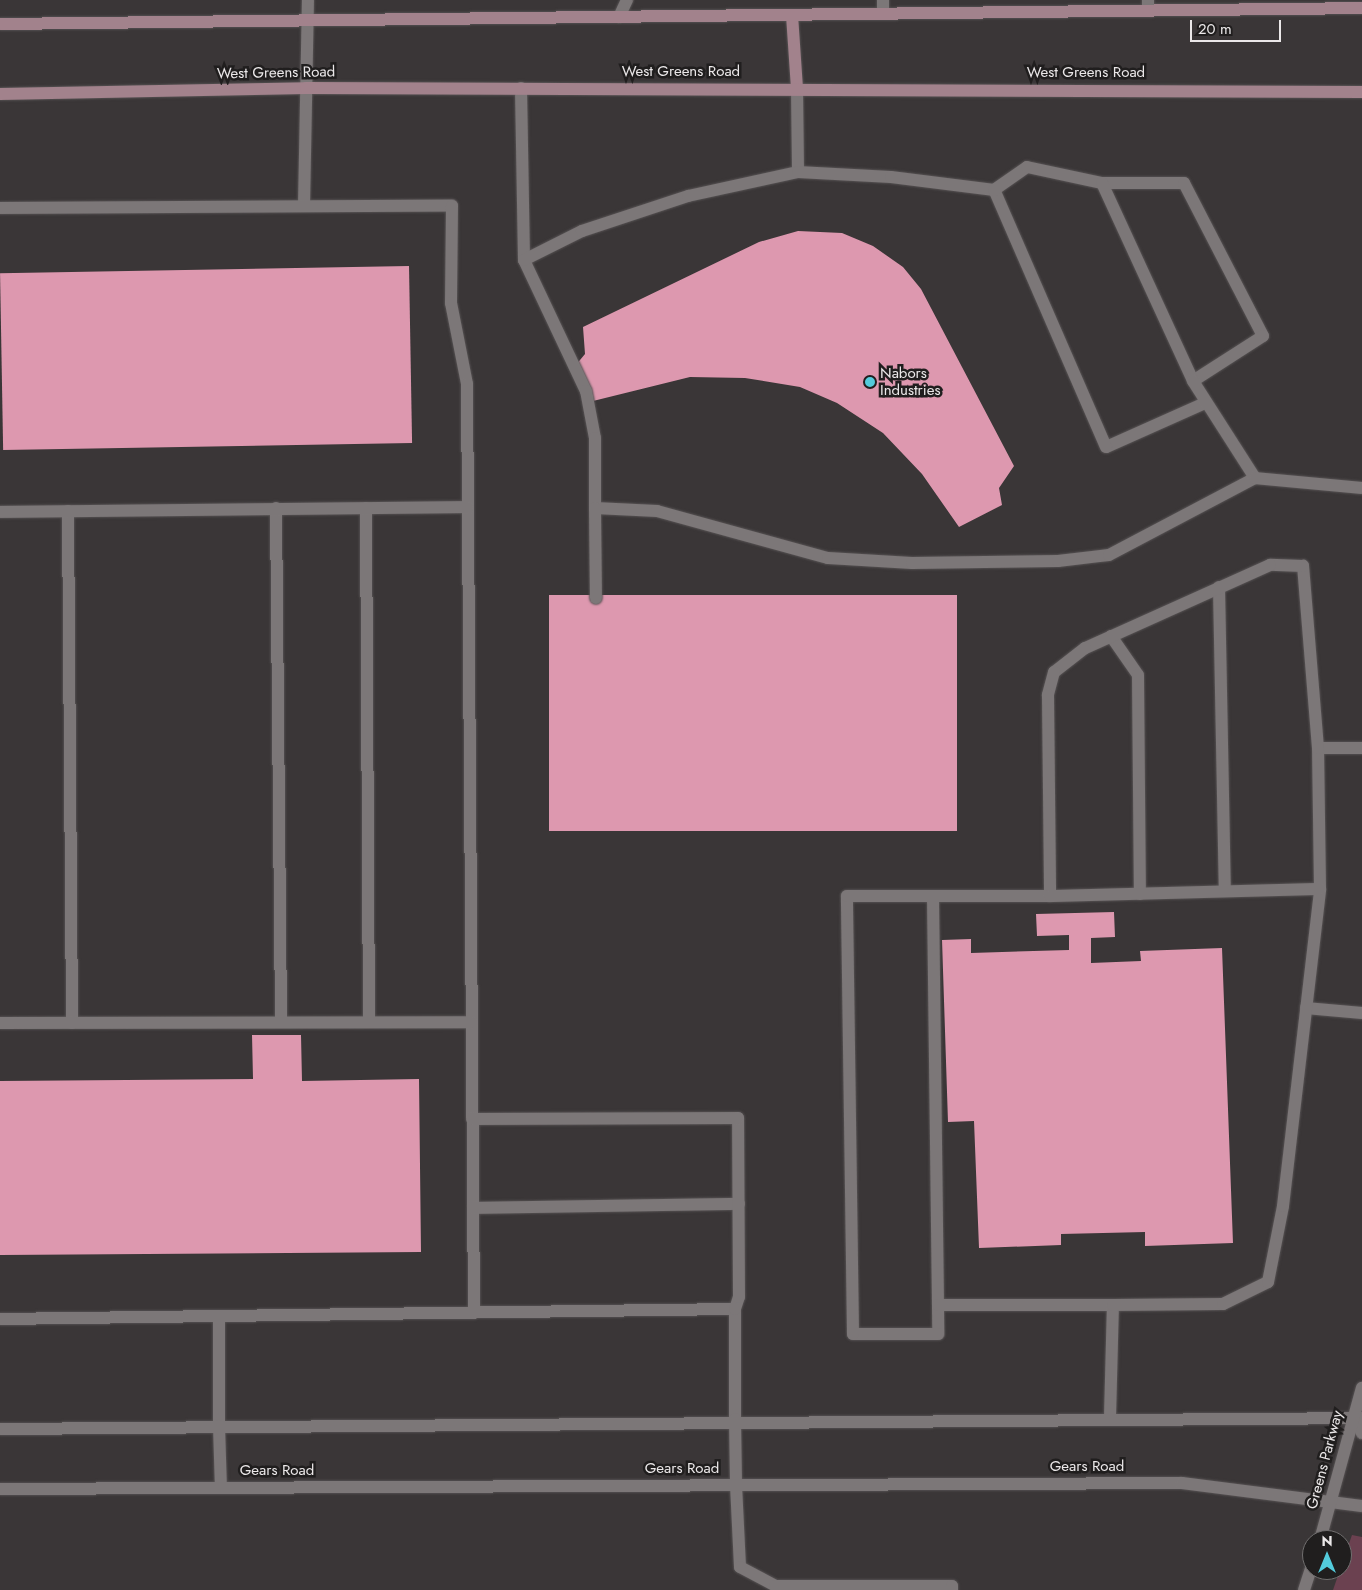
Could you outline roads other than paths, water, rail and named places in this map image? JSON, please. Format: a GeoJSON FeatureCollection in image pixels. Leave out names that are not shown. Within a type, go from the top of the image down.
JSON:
{"type":"FeatureCollection","features":[{"type":"Feature","properties":{"kind":"main road"},"geometry":{"type":"LineString","coordinates":[[0,24],[883,14],[1148,5],[1362,8]]}},
{"type":"Feature","properties":{"kind":"main road"},"geometry":{"type":"LineString","coordinates":[[792,15],[797,88]]}},
{"type":"Feature","properties":{"kind":"main road","name":"West Greens Road"},"geometry":{"type":"LineString","coordinates":[[0,94],[306,88],[797,88],[1362,92]]}},
{"type":"Feature","properties":{"kind":"street"},"geometry":{"type":"LineString","coordinates":[[304,206],[308,0]]}},
{"type":"Feature","properties":{"kind":"street"},"geometry":{"type":"LineString","coordinates":[[619,17],[627,0]]}},
{"type":"Feature","properties":{"kind":"street"},"geometry":{"type":"LineString","coordinates":[[883,0],[883,14]]}},
{"type":"Feature","properties":{"kind":"street"},"geometry":{"type":"LineString","coordinates":[[521,88],[524,260],[586,391],[594,438],[596,598]]}},
{"type":"Feature","properties":{"kind":"street"},"geometry":{"type":"LineString","coordinates":[[797,88],[798,172]]}},
{"type":"Feature","properties":{"kind":"street"},"geometry":{"type":"LineString","coordinates":[[524,260],[582,231],[688,196],[798,172],[891,177],[994,190],[1026,167],[1102,183],[1184,183],[1263,336],[1193,380]]}},
{"type":"Feature","properties":{"kind":"street"},"geometry":{"type":"LineString","coordinates":[[1102,183],[1193,380],[1205,403],[1255,478]]}},
{"type":"Feature","properties":{"kind":"street"},"geometry":{"type":"LineString","coordinates":[[994,190],[1106,448],[1205,403]]}},
{"type":"Feature","properties":{"kind":"street"},"geometry":{"type":"LineString","coordinates":[[0,208],[452,206],[451,303],[468,384],[474,1313]]}},
{"type":"Feature","properties":{"kind":"street"},"geometry":{"type":"LineString","coordinates":[[595,508],[657,511],[828,558],[912,564],[1058,562],[1109,555],[1255,478],[1362,488]]}},
{"type":"Feature","properties":{"kind":"street"},"geometry":{"type":"LineString","coordinates":[[0,512],[468,507]]}},
{"type":"Feature","properties":{"kind":"street"},"geometry":{"type":"LineString","coordinates":[[276,508],[281,1022]]}},
{"type":"Feature","properties":{"kind":"street"},"geometry":{"type":"LineString","coordinates":[[366,508],[370,1022]]}},
{"type":"Feature","properties":{"kind":"street"},"geometry":{"type":"LineString","coordinates":[[68,511],[72,1023]]}},
{"type":"Feature","properties":{"kind":"street"},"geometry":{"type":"LineString","coordinates":[[938,1305],[1223,1304],[1268,1282],[1283,1206],[1320,889],[1318,748],[1303,566],[1270,564],[1085,648],[1054,672],[1048,695],[1050,896]]}},
{"type":"Feature","properties":{"kind":"street"},"geometry":{"type":"LineString","coordinates":[[1219,587],[1225,891]]}},
{"type":"Feature","properties":{"kind":"street"},"geometry":{"type":"LineString","coordinates":[[1111,636],[1138,675],[1140,894]]}},
{"type":"Feature","properties":{"kind":"street"},"geometry":{"type":"LineString","coordinates":[[1318,748],[1362,748]]}},
{"type":"Feature","properties":{"kind":"street"},"geometry":{"type":"LineString","coordinates":[[934,896],[938,1334],[853,1334],[847,896],[934,896],[1050,896],[1320,889]]}},
{"type":"Feature","properties":{"kind":"street"},"geometry":{"type":"LineString","coordinates":[[1306,1008],[1362,1012]]}},
{"type":"Feature","properties":{"kind":"street"},"geometry":{"type":"LineString","coordinates":[[0,1023],[472,1022]]}},
{"type":"Feature","properties":{"kind":"street"},"geometry":{"type":"LineString","coordinates":[[472,1119],[738,1118],[739,1297],[735,1309],[735,1419],[740,1567],[775,1586],[854,1588],[952,1586],[952,1590]]}},
{"type":"Feature","properties":{"kind":"street"},"geometry":{"type":"LineString","coordinates":[[473,1208],[739,1204]]}},
{"type":"Feature","properties":{"kind":"street"},"geometry":{"type":"LineString","coordinates":[[1110,1417],[1113,1305]]}},
{"type":"Feature","properties":{"kind":"street"},"geometry":{"type":"LineString","coordinates":[[0,1319],[735,1309]]}},
{"type":"Feature","properties":{"kind":"street"},"geometry":{"type":"LineString","coordinates":[[218,1316],[218,1426],[221,1488]]}},
{"type":"Feature","properties":{"kind":"street","name":"Greens Parkway"},"geometry":{"type":"LineString","coordinates":[[1323,1530],[1358,1417],[1362,1388]]}},
{"type":"Feature","properties":{"kind":"street"},"geometry":{"type":"LineString","coordinates":[[0,1429],[735,1419],[1358,1417],[1362,1433]]}},
{"type":"Feature","properties":{"kind":"street","name":"Gears Road"},"geometry":{"type":"LineString","coordinates":[[0,1489],[1182,1483],[1362,1506]]}},
{"type":"Feature","properties":{"kind":"place","name":"Nabors Industries"},"geometry":{"type":"Point","coordinates":[870,382]}}]}
